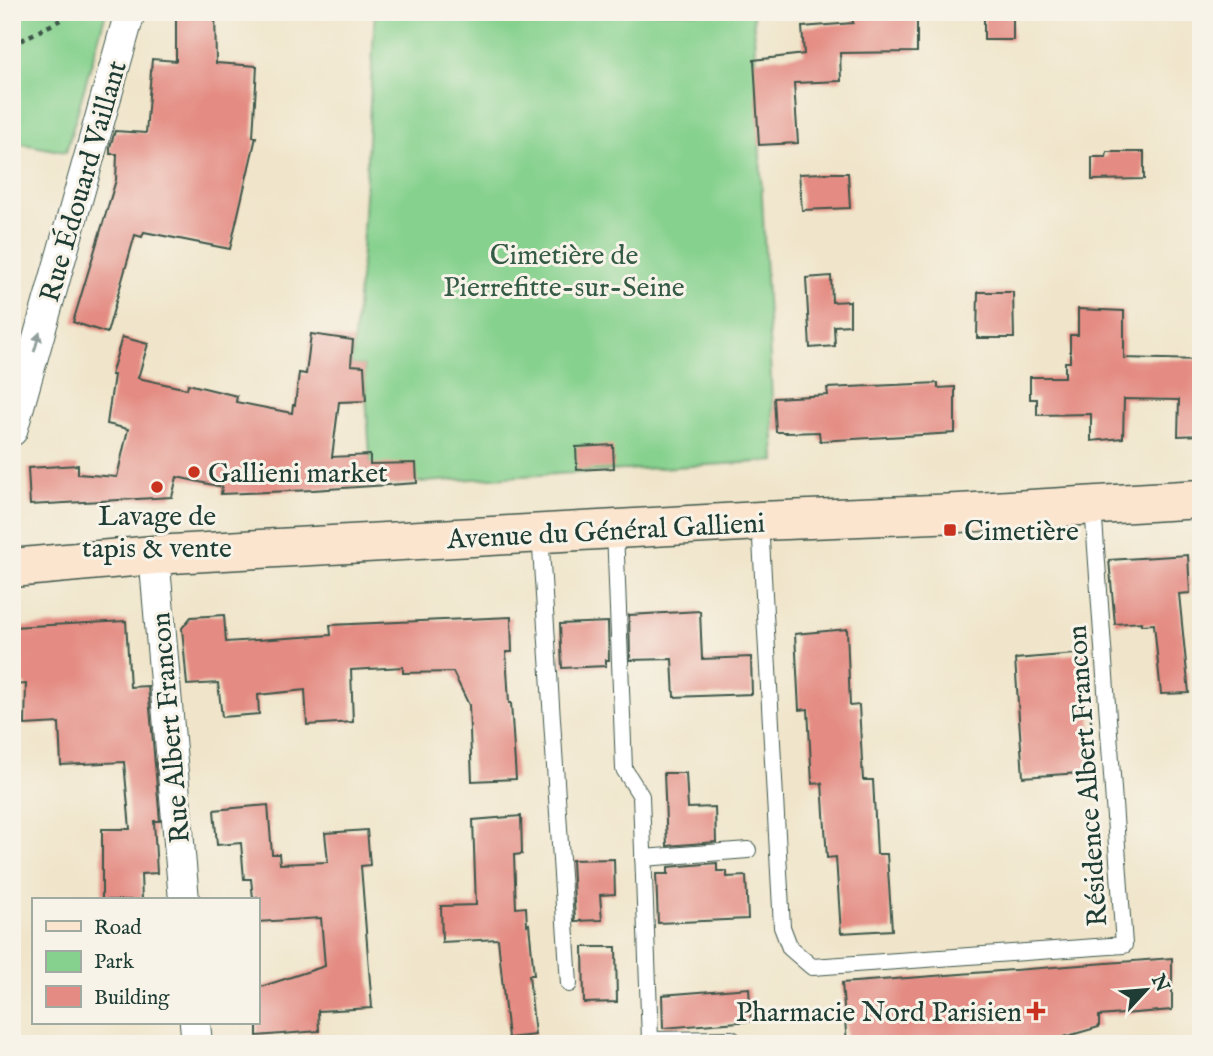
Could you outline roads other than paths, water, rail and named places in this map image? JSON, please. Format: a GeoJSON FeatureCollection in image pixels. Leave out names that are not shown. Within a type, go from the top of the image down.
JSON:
{"type":"FeatureCollection","features":[{"type":"Feature","properties":{"kind":"street","name":"Rue Édouard Vaillant"},"geometry":{"type":"LineString","coordinates":[[12,431],[130,12]]}},
{"type":"Feature","properties":{"kind":"street","name":"Avenue du Général Gallieni"},"geometry":{"type":"LineString","coordinates":[[12,568],[154,555],[1201,499]]}},
{"type":"Feature","properties":{"kind":"street","name":"Rue Albert Francon"},"geometry":{"type":"LineString","coordinates":[[154,555],[184,898]]}},
{"type":"Feature","properties":{"kind":"street"},"geometry":{"type":"LineString","coordinates":[[195,1024],[197,1044]]}},
{"type":"Feature","properties":{"kind":"lane","name":"Résidence Albert Francon"},"geometry":{"type":"LineString","coordinates":[[760,521],[782,927],[790,948],[812,967],[1125,945],[1093,506]]}},
{"type":"Feature","properties":{"kind":"lane"},"geometry":{"type":"LineString","coordinates":[[615,529],[624,769],[641,796],[650,1040],[732,1039]]}},
{"type":"Feature","properties":{"kind":"lane"},"geometry":{"type":"LineString","coordinates":[[540,533],[569,984]]}},
{"type":"Feature","properties":{"kind":"lane"},"geometry":{"type":"LineString","coordinates":[[643,858],[748,850]]}},
{"type":"Feature","properties":{"kind":"place","name":"Gallieni market"},"geometry":{"type":"Point","coordinates":[194,472]}},
{"type":"Feature","properties":{"kind":"place","name":"Lavage de tapis & vente"},"geometry":{"type":"Point","coordinates":[157,487]}},
{"type":"Feature","properties":{"kind":"place","name":"Cimetière"},"geometry":{"type":"Point","coordinates":[950,530]}},
{"type":"Feature","properties":{"kind":"place","name":"Pharmacie Nord Parisien"},"geometry":{"type":"Point","coordinates":[1036,1011]}},
{"type":"Feature","properties":{"kind":"park label","name":"Cimetière de Pierrefitte-sur-Seine"},"geometry":{"type":"Point","coordinates":[564,270]}}]}
